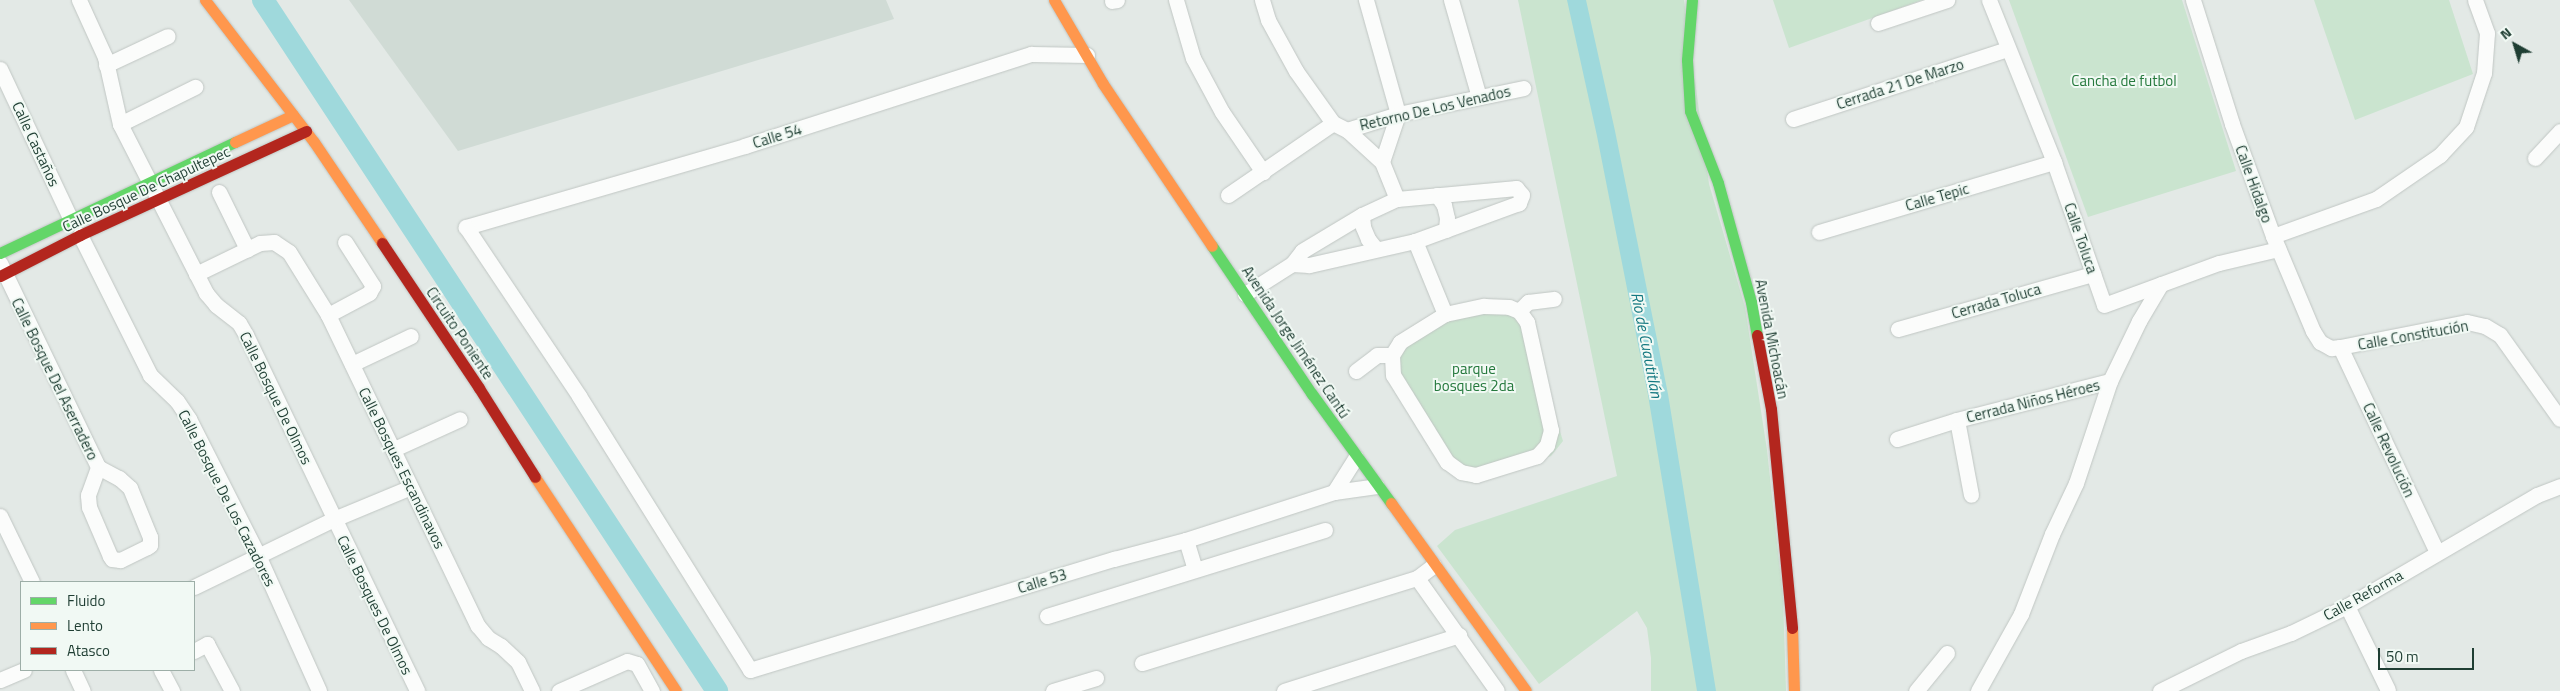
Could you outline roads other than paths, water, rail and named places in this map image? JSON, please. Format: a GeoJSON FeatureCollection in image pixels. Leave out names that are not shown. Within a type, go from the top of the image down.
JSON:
{"type":"FeatureCollection","features":[{"type":"Feature","properties":{"kind":"street","name":"Calle Bosque De Olmos"},"geometry":{"type":"LineString","coordinates":[[79,0],[100,46],[120,124],[148,181],[206,293],[216,305],[239,323],[246,335],[334,519]]}},
{"type":"Feature","properties":{"kind":"street","name":"Circuito Poniente"},"geometry":{"type":"LineString","coordinates":[[205,0],[306,131],[479,388],[562,521],[676,691]]}},
{"type":"Feature","properties":{"kind":"street","name":"Avenida Jorge Jiménez Cantú"},"geometry":{"type":"LineString","coordinates":[[1054,0],[1103,84],[1356,457],[1483,629],[1526,691]]}},
{"type":"Feature","properties":{"kind":"street"},"geometry":{"type":"LineString","coordinates":[[1176,0],[1194,58],[1222,112],[1263,172]]}},
{"type":"Feature","properties":{"kind":"street"},"geometry":{"type":"LineString","coordinates":[[1262,0],[1268,20],[1296,71],[1340,126],[1382,162],[1397,199]]}},
{"type":"Feature","properties":{"kind":"street"},"geometry":{"type":"LineString","coordinates":[[1366,0],[1398,114],[1382,162]]}},
{"type":"Feature","properties":{"kind":"street"},"geometry":{"type":"LineString","coordinates":[[1451,0],[1479,97]]}},
{"type":"Feature","properties":{"kind":"street","name":"Avenida Michoacán"},"geometry":{"type":"LineString","coordinates":[[1692,0],[1688,60],[1690,111],[1718,183],[1751,302],[1771,409],[1791,609],[1794,691]]}},
{"type":"Feature","properties":{"kind":"street"},"geometry":{"type":"LineString","coordinates":[[1878,23],[1947,0]]}},
{"type":"Feature","properties":{"kind":"street","name":"Calle Toluca"},"geometry":{"type":"LineString","coordinates":[[1988,0],[2054,162],[2104,305],[2276,242],[2376,199],[2440,155],[2466,127],[2484,73],[2487,33],[2476,0]]}},
{"type":"Feature","properties":{"kind":"street","name":"Calle Hidalgo"},"geometry":{"type":"LineString","coordinates":[[2193,0],[2232,124],[2276,242],[2313,331],[2320,342],[2331,348],[2340,347]]}},
{"type":"Feature","properties":{"kind":"street"},"geometry":{"type":"LineString","coordinates":[[106,65],[168,36]]}},
{"type":"Feature","properties":{"kind":"street","name":"Cerrada 21 De Marzo"},"geometry":{"type":"LineString","coordinates":[[1793,119],[2007,49]]}},
{"type":"Feature","properties":{"kind":"street","name":"Calle 54"},"geometry":{"type":"LineString","coordinates":[[750,670],[579,396],[466,227],[745,146],[1031,54],[1087,55]]}},
{"type":"Feature","properties":{"kind":"street","name":"Calle Castaños"},"geometry":{"type":"LineString","coordinates":[[0,69],[72,220]]}},
{"type":"Feature","properties":{"kind":"street"},"geometry":{"type":"LineString","coordinates":[[120,124],[195,87]]}},
{"type":"Feature","properties":{"kind":"street","name":"Retorno De Los Venados"},"geometry":{"type":"LineString","coordinates":[[1228,195],[1340,126],[1523,88]]}},
{"type":"Feature","properties":{"kind":"street","name":"Calle Bosque De Chapultepec"},"geometry":{"type":"LineString","coordinates":[[0,252],[72,220],[148,181],[293,114]]}},
{"type":"Feature","properties":{"kind":"street","name":"Calle Bosque De Chapultepec"},"geometry":{"type":"LineString","coordinates":[[2,271],[306,131]]}},
{"type":"Feature","properties":{"kind":"street"},"geometry":{"type":"LineString","coordinates":[[2535,158],[2558,135]]}},
{"type":"Feature","properties":{"kind":"street","name":"Calle Tepic"},"geometry":{"type":"LineString","coordinates":[[1819,232],[2054,162]]}},
{"type":"Feature","properties":{"kind":"street"},"geometry":{"type":"LineString","coordinates":[[1245,294],[1292,264],[1302,251],[1362,215],[1397,199],[1516,188],[1522,195],[1519,203],[1415,241],[1309,265],[1292,264]]}},
{"type":"Feature","properties":{"kind":"street"},"geometry":{"type":"LineString","coordinates":[[196,274],[247,249],[219,192]]}},
{"type":"Feature","properties":{"kind":"street"},"geometry":{"type":"LineString","coordinates":[[1437,194],[1444,205],[1447,218],[1446,230]]}},
{"type":"Feature","properties":{"kind":"street"},"geometry":{"type":"LineString","coordinates":[[1362,215],[1363,228],[1368,239],[1376,249]]}},
{"type":"Feature","properties":{"kind":"street","name":"Calle Bosque De Los Cazadores"},"geometry":{"type":"LineString","coordinates":[[80,235],[150,375],[177,401],[189,418],[258,555],[319,691]]}},
{"type":"Feature","properties":{"kind":"street"},"geometry":{"type":"LineString","coordinates":[[1415,241],[1445,314]]}},
{"type":"Feature","properties":{"kind":"street","name":"Calle Bosques Escandinavos"},"geometry":{"type":"LineString","coordinates":[[247,249],[260,243],[274,242],[288,252],[328,315],[394,448],[478,626],[488,638],[501,646],[518,662],[532,691]]}},
{"type":"Feature","properties":{"kind":"street"},"geometry":{"type":"LineString","coordinates":[[328,315],[369,293],[373,286],[345,242]]}},
{"type":"Feature","properties":{"kind":"street","name":"Calle Bosque Del Aserradero"},"geometry":{"type":"LineString","coordinates":[[2,271],[98,467],[119,478],[130,488],[150,537],[150,545],[120,560],[112,559],[110,556],[89,507],[88,495],[98,467]]}},
{"type":"Feature","properties":{"kind":"street","name":"Cerrada Toluca"},"geometry":{"type":"LineString","coordinates":[[1898,328],[2093,274]]}},
{"type":"Feature","properties":{"kind":"street"},"geometry":{"type":"LineString","coordinates":[[1978,691],[2021,614],[2052,534],[2076,483],[2110,381],[2139,321],[2161,284]]}},
{"type":"Feature","properties":{"kind":"street"},"geometry":{"type":"LineString","coordinates":[[1519,311],[1528,302],[1554,299]]}},
{"type":"Feature","properties":{"kind":"street"},"geometry":{"type":"LineString","coordinates":[[1484,306],[1510,306],[1519,311],[1527,322],[1551,430],[1547,445],[1537,456],[1476,475],[1461,472],[1447,462],[1393,375],[1392,355],[1400,342],[1445,314],[1484,306]]}},
{"type":"Feature","properties":{"kind":"street","name":"Calle Constitución"},"geometry":{"type":"LineString","coordinates":[[2340,347],[2467,322],[2485,326],[2500,335],[2560,419]]}},
{"type":"Feature","properties":{"kind":"street"},"geometry":{"type":"LineString","coordinates":[[352,364],[411,336]]}},
{"type":"Feature","properties":{"kind":"street","name":"Calle Revolución"},"geometry":{"type":"LineString","coordinates":[[2340,347],[2437,552]]}},
{"type":"Feature","properties":{"kind":"street"},"geometry":{"type":"LineString","coordinates":[[1356,371],[1378,355],[1392,355]]}},
{"type":"Feature","properties":{"kind":"street","name":"Cerrada Niños Héroes"},"geometry":{"type":"LineString","coordinates":[[1897,439],[1957,420],[2110,381]]}},
{"type":"Feature","properties":{"kind":"street"},"geometry":{"type":"LineString","coordinates":[[394,448],[460,419]]}},
{"type":"Feature","properties":{"kind":"street","name":"Cerrada Niños Héroes"},"geometry":{"type":"LineString","coordinates":[[1957,420],[1971,495]]}},
{"type":"Feature","properties":{"kind":"street"},"geometry":{"type":"LineString","coordinates":[[1334,492],[1356,457]]}},
{"type":"Feature","properties":{"kind":"street","name":"Calle 53"},"geometry":{"type":"LineString","coordinates":[[750,670],[1114,559],[1186,540],[1334,492],[1377,486]]}},
{"type":"Feature","properties":{"kind":"street","name":"Calle Reforma"},"geometry":{"type":"LineString","coordinates":[[2160,691],[2241,651],[2291,633],[2347,606],[2537,495],[2560,486]]}},
{"type":"Feature","properties":{"kind":"street"},"geometry":{"type":"LineString","coordinates":[[195,586],[334,519],[411,487]]}},
{"type":"Feature","properties":{"kind":"street"},"geometry":{"type":"LineString","coordinates":[[0,516],[32,581]]}},
{"type":"Feature","properties":{"kind":"street","name":"Calle Bosques De Olmos"},"geometry":{"type":"LineString","coordinates":[[334,519],[417,691]]}},
{"type":"Feature","properties":{"kind":"street"},"geometry":{"type":"LineString","coordinates":[[1047,616],[1325,530]]}},
{"type":"Feature","properties":{"kind":"street"},"geometry":{"type":"LineString","coordinates":[[1186,540],[1195,569]]}},
{"type":"Feature","properties":{"kind":"street"},"geometry":{"type":"LineString","coordinates":[[1142,663],[1417,578],[1434,565]]}},
{"type":"Feature","properties":{"kind":"street"},"geometry":{"type":"LineString","coordinates":[[1417,578],[1497,691]]}},
{"type":"Feature","properties":{"kind":"street"},"geometry":{"type":"LineString","coordinates":[[2347,606],[2388,690]]}},
{"type":"Feature","properties":{"kind":"street"},"geometry":{"type":"LineString","coordinates":[[1284,691],[1459,635]]}},
{"type":"Feature","properties":{"kind":"street"},"geometry":{"type":"LineString","coordinates":[[195,650],[207,644],[232,691]]}},
{"type":"Feature","properties":{"kind":"street"},"geometry":{"type":"LineString","coordinates":[[1916,691],[1947,653]]}},
{"type":"Feature","properties":{"kind":"street"},"geometry":{"type":"LineString","coordinates":[[559,691],[627,661],[637,664],[652,691]]}},
{"type":"Feature","properties":{"kind":"street"},"geometry":{"type":"LineString","coordinates":[[0,680],[22,671]]}},
{"type":"Feature","properties":{"kind":"street"},"geometry":{"type":"LineString","coordinates":[[73,671],[83,691]]}},
{"type":"Feature","properties":{"kind":"street"},"geometry":{"type":"LineString","coordinates":[[162,671],[172,691]]}},
{"type":"Feature","properties":{"kind":"street"},"geometry":{"type":"LineString","coordinates":[[1053,691],[1096,678]]}},
{"type":"Feature","properties":{"kind":"water","name":"Rio de Cuautitlán"},"geometry":{"type":"Polygon","coordinates":[[[1567,0],[1586,0],[1615,131],[1668,394],[1716,691],[1697,691],[1648,395],[1597,136],[1567,0]]]}},
{"type":"Feature","properties":{"kind":"waterway"},"geometry":{"type":"LineString","coordinates":[[263,0],[717,691]]}},
{"type":"Feature","properties":{"kind":"park label","name":"Cancha de futbol"},"geometry":{"type":"Point","coordinates":[2124,81]}},
{"type":"Feature","properties":{"kind":"park label","name":"parque bosques 2da"},"geometry":{"type":"Point","coordinates":[1474,376]}}]}
